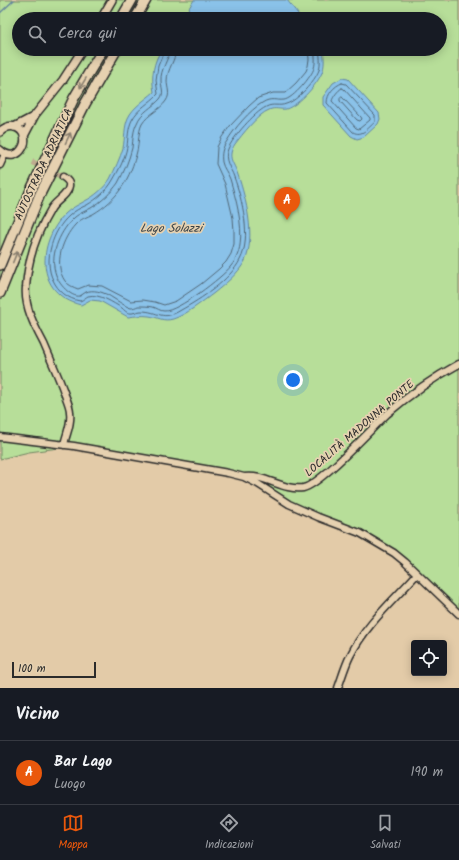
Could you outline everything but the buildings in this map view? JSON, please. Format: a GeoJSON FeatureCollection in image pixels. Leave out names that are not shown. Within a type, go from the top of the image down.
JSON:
{"type":"FeatureCollection","features":[{"type":"Feature","properties":{"kind":"highway"},"geometry":{"type":"LineString","coordinates":[[125,12],[132,0]]}},
{"type":"Feature","properties":{"kind":"highway"},"geometry":{"type":"LineString","coordinates":[[139,12],[146,0]]}},
{"type":"Feature","properties":{"kind":"highway","name":"AUTOSTRADA ADRIATICA"},"geometry":{"type":"LineString","coordinates":[[0,265],[31,190],[64,119],[74,98],[99,56]]}},
{"type":"Feature","properties":{"kind":"highway","name":"AUTOSTRADA ADRIATICA"},"geometry":{"type":"LineString","coordinates":[[0,293],[40,194],[85,104],[113,56]]}},
{"type":"Feature","properties":{"kind":"main road"},"geometry":{"type":"LineString","coordinates":[[105,12],[112,0]]}},
{"type":"Feature","properties":{"kind":"main road"},"geometry":{"type":"LineString","coordinates":[[24,136],[35,115],[63,80],[78,56]]}},
{"type":"Feature","properties":{"kind":"main road"},"geometry":{"type":"LineString","coordinates":[[14,127],[35,115]]}},
{"type":"Feature","properties":{"kind":"main road"},"geometry":{"type":"LineString","coordinates":[[0,132],[8,127],[14,127],[20,130],[24,136],[25,143],[19,152],[12,155],[3,152]]}},
{"type":"Feature","properties":{"kind":"street"},"geometry":{"type":"LineString","coordinates":[[0,165],[3,152]]}},
{"type":"Feature","properties":{"kind":"street"},"geometry":{"type":"LineString","coordinates":[[63,176],[69,183],[69,187],[67,192],[52,207],[42,224],[34,246],[26,287],[26,300],[33,322],[60,379],[70,412],[70,426],[64,445]]}},
{"type":"Feature","properties":{"kind":"street","name":"LOCALITÀ MADONNA PONTE"},"geometry":{"type":"LineString","coordinates":[[244,477],[252,476],[294,488],[303,488],[312,485],[387,414],[423,385],[459,364]]}},
{"type":"Feature","properties":{"kind":"street","name":"LOCALITÀ MADONNA PONTE"},"geometry":{"type":"LineString","coordinates":[[0,437],[64,445],[244,477],[258,484],[289,504],[360,533],[394,554],[459,614]]}},
{"type":"Feature","properties":{"kind":"street"},"geometry":{"type":"LineString","coordinates":[[338,688],[350,656],[363,636],[382,611],[417,574]]}},
{"type":"Feature","properties":{"kind":"green space"},"geometry":{"type":"Polygon","coordinates":[[[0,0],[459,0],[459,616],[393,550],[320,519],[236,474],[67,447],[29,452],[0,459],[0,0]]]}},
{"type":"Feature","properties":{"kind":"water"},"geometry":{"type":"Polygon","coordinates":[[[194,0],[287,0],[296,12],[186,12],[194,0]]]}},
{"type":"Feature","properties":{"kind":"water","name":"Lago Solazzi"},"geometry":{"type":"Polygon","coordinates":[[[158,56],[324,56],[324,60],[324,67],[321,75],[313,87],[297,103],[286,109],[273,109],[265,112],[250,125],[232,149],[231,157],[241,185],[249,218],[250,241],[245,261],[239,270],[218,290],[194,308],[183,315],[166,320],[146,316],[128,317],[100,301],[90,300],[81,305],[66,299],[55,290],[48,279],[45,266],[49,239],[56,226],[67,212],[96,194],[110,179],[123,148],[125,129],[130,114],[154,92],[154,70],[158,56]]]}},
{"type":"Feature","properties":{"kind":"water"},"geometry":{"type":"Polygon","coordinates":[[[342,78],[348,79],[379,113],[380,119],[378,124],[364,137],[357,139],[351,136],[323,105],[323,97],[333,83],[342,78]]]}},
{"type":"Feature","properties":{"kind":"waterway"},"geometry":{"type":"LineString","coordinates":[[0,13],[14,0]]}},
{"type":"Feature","properties":{"kind":"tunnel"},"geometry":{"type":"LineString","coordinates":[[32,162],[63,177]]}},
{"type":"Feature","properties":{"kind":"place","name":"Bar Lago"},"geometry":{"type":"Point","coordinates":[287,220]}}]}
